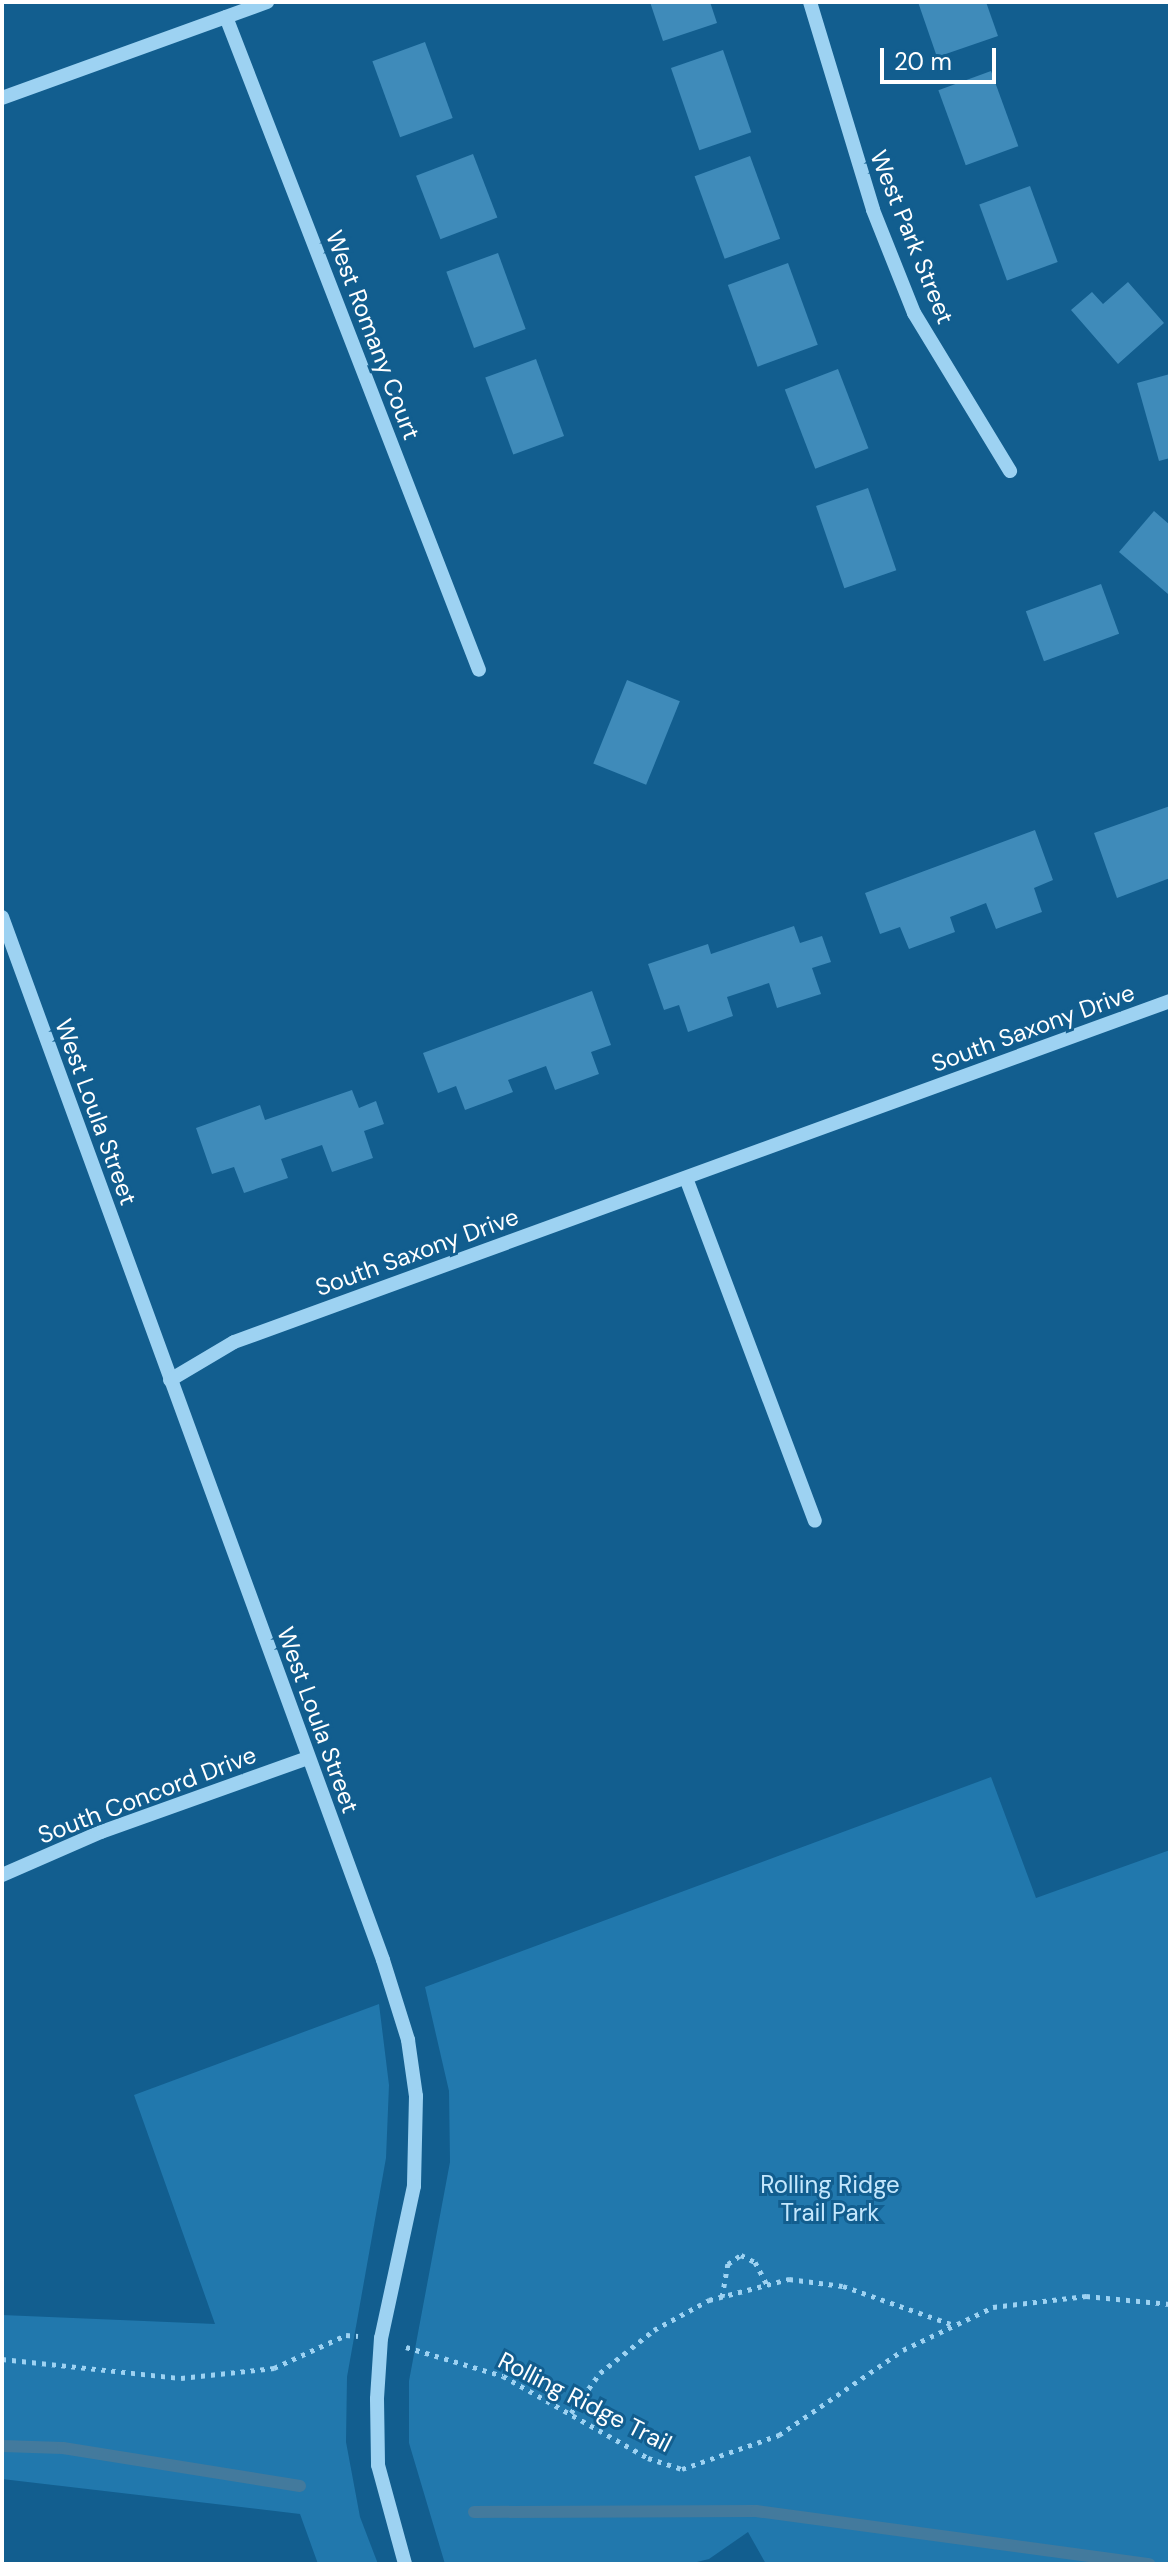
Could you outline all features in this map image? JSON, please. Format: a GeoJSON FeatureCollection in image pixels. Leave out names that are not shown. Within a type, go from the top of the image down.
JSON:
{"type":"FeatureCollection","features":[{"type":"Feature","properties":{"kind":"street"},"geometry":{"type":"LineString","coordinates":[[2,98],[267,2]]}},
{"type":"Feature","properties":{"kind":"street","name":"West Park Street"},"geometry":{"type":"LineString","coordinates":[[810,2],[873,210],[914,313],[1010,471]]}},
{"type":"Feature","properties":{"kind":"street","name":"West Romany Court"},"geometry":{"type":"LineString","coordinates":[[226,17],[479,670]]}},
{"type":"Feature","properties":{"kind":"street","name":"West Loula Street"},"geometry":{"type":"LineString","coordinates":[[2,917],[383,1960],[408,2040],[416,2096],[414,2186],[381,2338],[378,2465],[405,2564]]}},
{"type":"Feature","properties":{"kind":"street","name":"South Saxony Drive"},"geometry":{"type":"LineString","coordinates":[[170,1380],[234,1342],[1170,1001]]}},
{"type":"Feature","properties":{"kind":"street"},"geometry":{"type":"LineString","coordinates":[[686,1178],[815,1521]]}},
{"type":"Feature","properties":{"kind":"street","name":"South Concord Drive"},"geometry":{"type":"LineString","coordinates":[[2,1875],[101,1832],[308,1758]]}},
{"type":"Feature","properties":{"kind":"path"},"geometry":{"type":"LineString","coordinates":[[722,2297],[728,2264],[741,2255],[755,2262],[768,2286]]}},
{"type":"Feature","properties":{"kind":"path"},"geometry":{"type":"LineString","coordinates":[[571,2413],[600,2373],[654,2330],[722,2297],[789,2279],[843,2286],[952,2324]]}},
{"type":"Feature","properties":{"kind":"path","name":"Rolling Ridge Trail"},"geometry":{"type":"LineString","coordinates":[[2,2359],[181,2378],[274,2368],[346,2335],[381,2338],[503,2376],[648,2458],[682,2469],[707,2463],[779,2435],[866,2373],[952,2324],[993,2307],[1060,2297],[1170,2304]]}},
{"type":"Feature","properties":{"kind":"green space","name":"Rolling Ridge Trail Park"},"geometry":{"type":"Polygon","coordinates":[[[991,1777],[1036,1898],[1170,1850],[1170,2564],[766,2564],[748,2532],[709,2559],[689,2564],[445,2564],[409,2443],[409,2381],[450,2162],[449,2091],[425,1987],[991,1777]]]}},
{"type":"Feature","properties":{"kind":"green space"},"geometry":{"type":"Polygon","coordinates":[[[379,2004],[389,2085],[386,2158],[347,2377],[346,2442],[360,2517],[378,2564],[318,2564],[300,2514],[2,2479],[2,2315],[215,2324],[134,2095],[379,2004]]]}},
{"type":"Feature","properties":{"kind":"building"},"geometry":{"type":"Polygon","coordinates":[[[650,2],[710,2],[717,23],[663,41],[650,2]]]}},
{"type":"Feature","properties":{"kind":"building"},"geometry":{"type":"Polygon","coordinates":[[[918,2],[986,2],[998,36],[937,57],[918,2]]]}},
{"type":"Feature","properties":{"kind":"building"},"geometry":{"type":"Polygon","coordinates":[[[425,42],[453,118],[400,137],[372,61],[425,42]]]}},
{"type":"Feature","properties":{"kind":"building"},"geometry":{"type":"Polygon","coordinates":[[[723,50],[751,132],[699,150],[671,68],[723,50]]]}},
{"type":"Feature","properties":{"kind":"building"},"geometry":{"type":"Polygon","coordinates":[[[991,71],[1018,146],[966,165],[938,90],[991,71]]]}},
{"type":"Feature","properties":{"kind":"building"},"geometry":{"type":"Polygon","coordinates":[[[473,154],[497,217],[440,239],[416,176],[473,154]]]}},
{"type":"Feature","properties":{"kind":"building"},"geometry":{"type":"Polygon","coordinates":[[[750,156],[780,239],[725,259],[695,176],[750,156]]]}},
{"type":"Feature","properties":{"kind":"building"},"geometry":{"type":"Polygon","coordinates":[[[1030,186],[1058,262],[1007,281],[979,204],[1030,186]]]}},
{"type":"Feature","properties":{"kind":"building"},"geometry":{"type":"Polygon","coordinates":[[[498,253],[526,329],[474,348],[446,272],[498,253]]]}},
{"type":"Feature","properties":{"kind":"building"},"geometry":{"type":"Polygon","coordinates":[[[788,263],[818,345],[758,367],[728,285],[788,263]]]}},
{"type":"Feature","properties":{"kind":"building"},"geometry":{"type":"Polygon","coordinates":[[[1128,282],[1164,323],[1118,364],[1071,310],[1092,292],[1103,304],[1128,282]]]}},
{"type":"Feature","properties":{"kind":"building"},"geometry":{"type":"Polygon","coordinates":[[[536,359],[564,436],[513,455],[485,377],[536,359]]]}},
{"type":"Feature","properties":{"kind":"building"},"geometry":{"type":"Polygon","coordinates":[[[838,369],[868,448],[815,469],[785,389],[838,369]]]}},
{"type":"Feature","properties":{"kind":"building"},"geometry":{"type":"Polygon","coordinates":[[[1170,374],[1170,458],[1159,461],[1137,383],[1170,374]]]}},
{"type":"Feature","properties":{"kind":"building"},"geometry":{"type":"Polygon","coordinates":[[[868,488],[896,570],[844,588],[816,506],[868,488]]]}},
{"type":"Feature","properties":{"kind":"building"},"geometry":{"type":"Polygon","coordinates":[[[1154,511],[1170,525],[1168,594],[1119,552],[1154,511]]]}},
{"type":"Feature","properties":{"kind":"building"},"geometry":{"type":"Polygon","coordinates":[[[1101,584],[1119,634],[1044,661],[1026,611],[1101,584]]]}},
{"type":"Feature","properties":{"kind":"building"},"geometry":{"type":"Polygon","coordinates":[[[627,680],[680,701],[646,785],[593,763],[627,680]]]}},
{"type":"Feature","properties":{"kind":"building"},"geometry":{"type":"Polygon","coordinates":[[[1170,806],[1170,878],[1117,898],[1094,833],[1170,806]]]}},
{"type":"Feature","properties":{"kind":"building"},"geometry":{"type":"Polygon","coordinates":[[[1035,830],[1053,880],[1034,888],[1042,912],[996,929],[986,903],[950,917],[955,932],[909,949],[900,927],[880,934],[865,893],[1035,830]]]}},
{"type":"Feature","properties":{"kind":"building"},"geometry":{"type":"Polygon","coordinates":[[[794,926],[800,943],[822,936],[831,962],[812,968],[821,994],[777,1008],[769,983],[727,997],[733,1016],[688,1032],[679,1005],[664,1010],[648,964],[708,944],[711,954],[794,926]]]}},
{"type":"Feature","properties":{"kind":"building"},"geometry":{"type":"Polygon","coordinates":[[[592,991],[611,1045],[591,1052],[599,1074],[555,1090],[546,1066],[508,1080],[513,1092],[465,1110],[456,1086],[438,1093],[423,1053],[592,991]]]}},
{"type":"Feature","properties":{"kind":"building"},"geometry":{"type":"Polygon","coordinates":[[[352,1090],[359,1108],[376,1101],[384,1124],[364,1131],[373,1158],[332,1172],[322,1145],[281,1159],[288,1178],[244,1193],[234,1167],[212,1174],[196,1128],[260,1105],[265,1120],[352,1090]]]}},
{"type":"Feature","properties":{"kind":"waterway"},"geometry":{"type":"LineString","coordinates":[[2,2446],[63,2448],[300,2486]]}},
{"type":"Feature","properties":{"kind":"waterway"},"geometry":{"type":"LineString","coordinates":[[474,2512],[756,2511],[1149,2564]]}}]}
